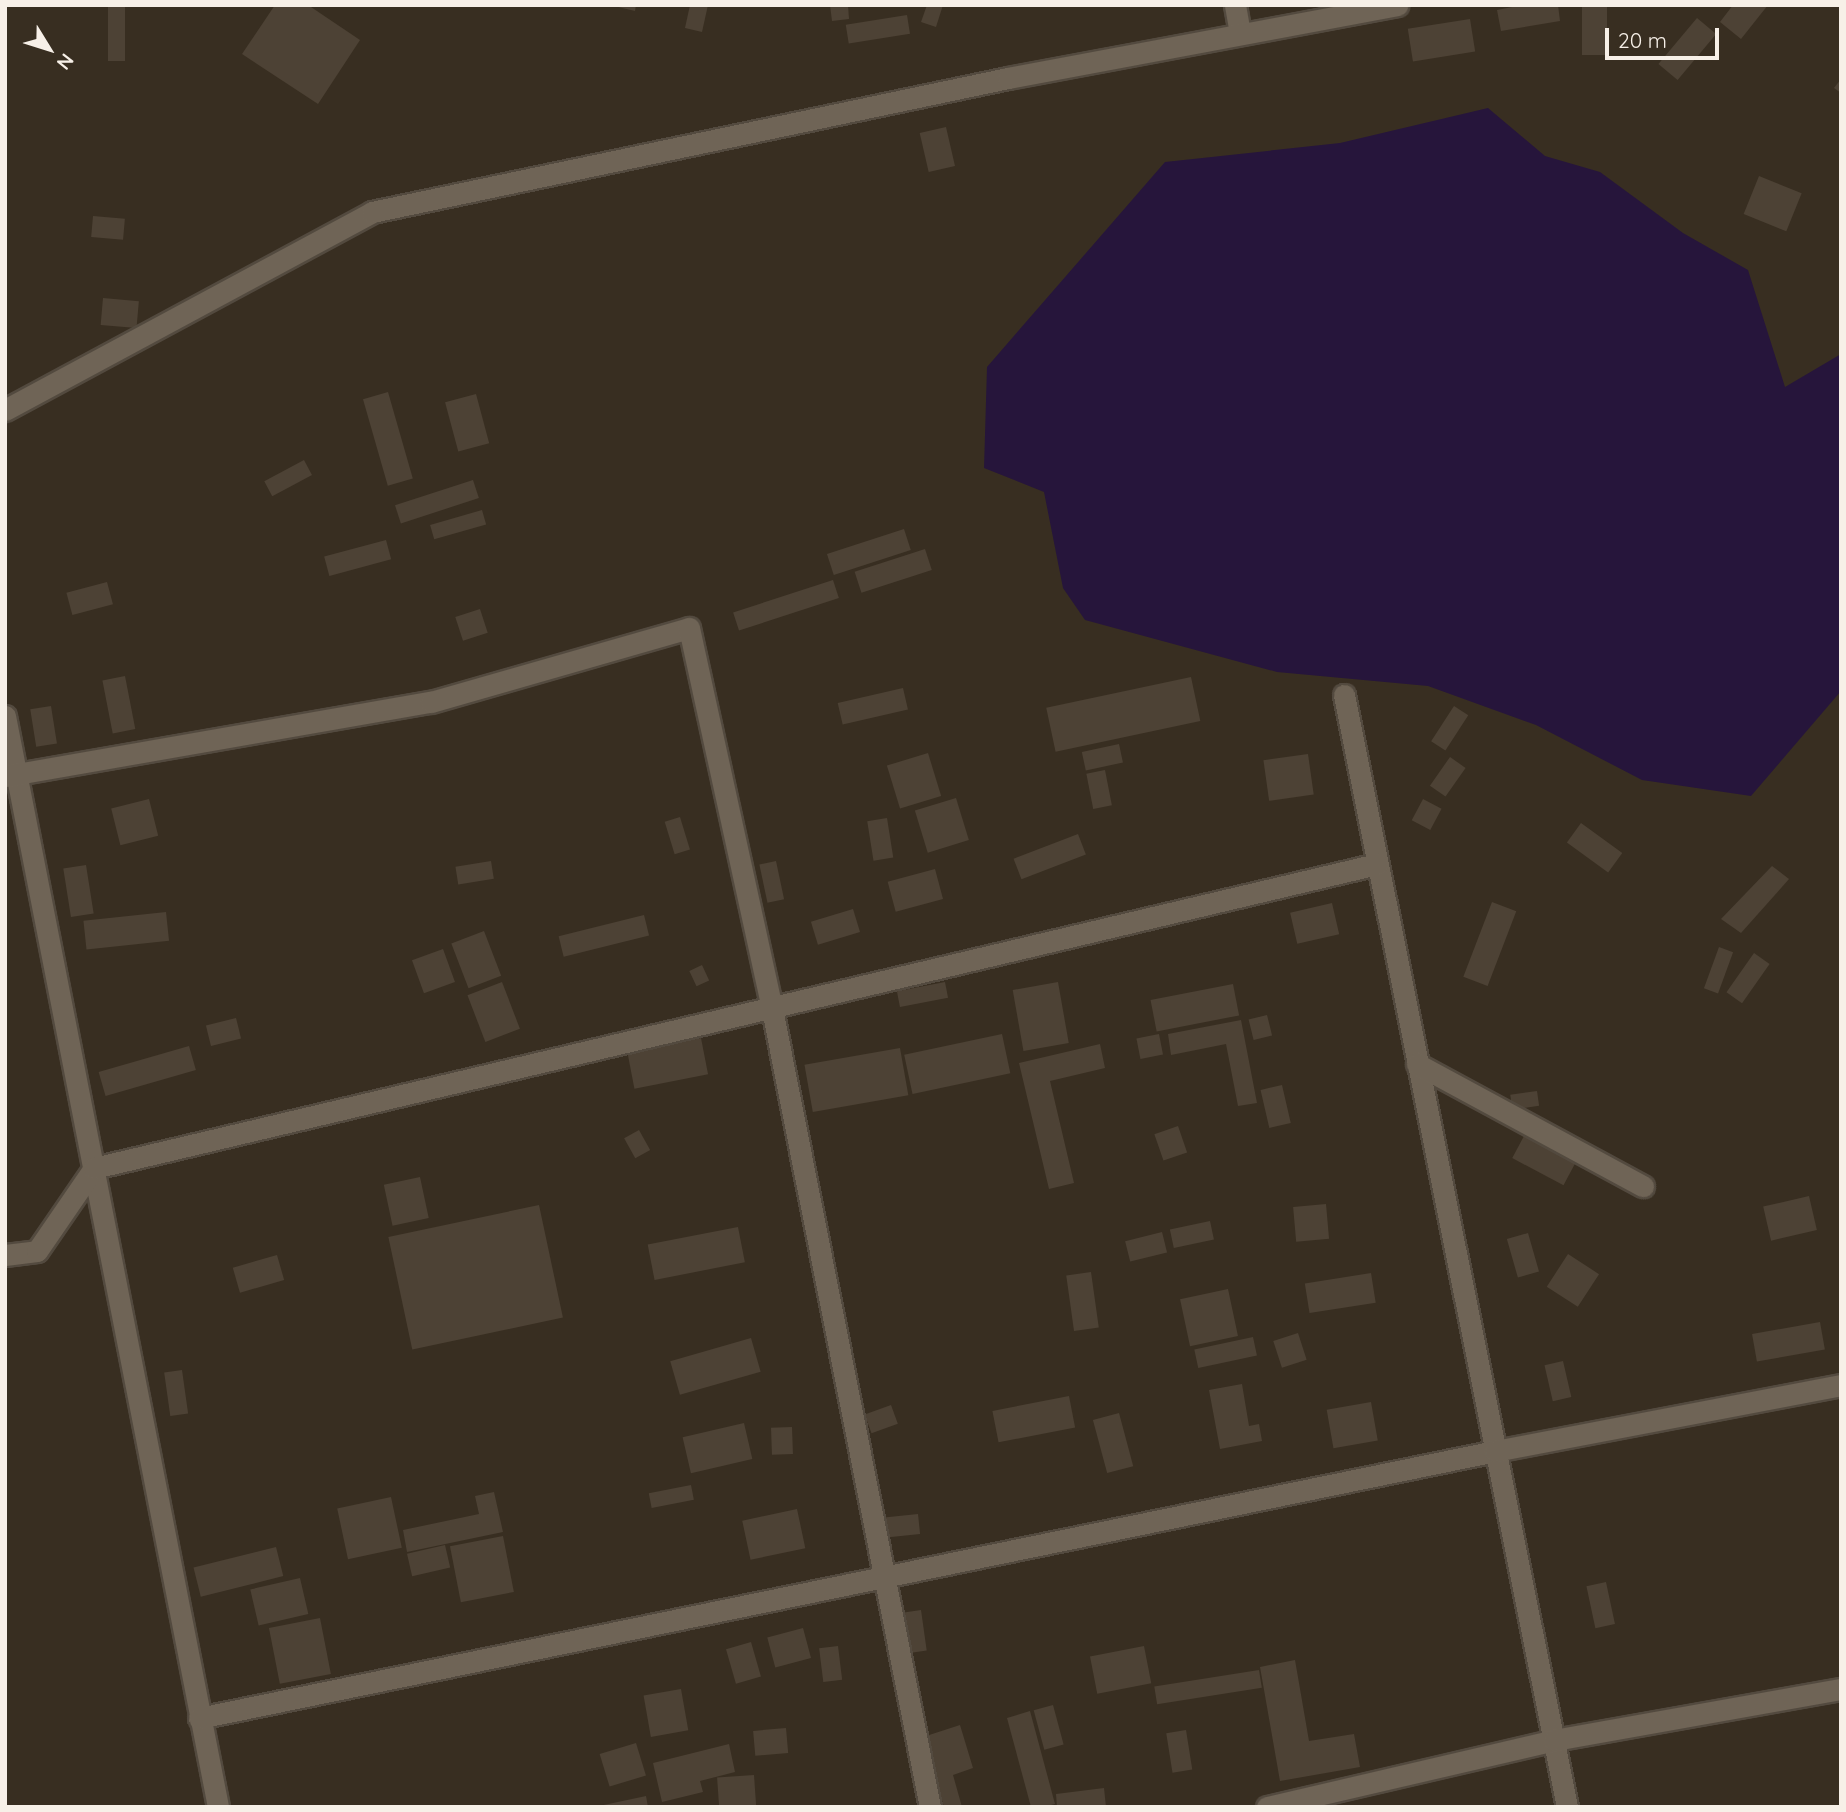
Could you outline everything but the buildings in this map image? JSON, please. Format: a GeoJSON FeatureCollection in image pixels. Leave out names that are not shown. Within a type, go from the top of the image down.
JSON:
{"type":"FeatureCollection","features":[{"type":"Feature","properties":{"kind":"street"},"geometry":{"type":"LineString","coordinates":[[1235,5],[1240,34]]}},
{"type":"Feature","properties":{"kind":"street"},"geometry":{"type":"LineString","coordinates":[[5,410],[372,212],[1240,34],[1397,5]]}},
{"type":"Feature","properties":{"kind":"street"},"geometry":{"type":"LineString","coordinates":[[11,775],[430,702],[689,628],[772,1009],[930,1807]]}},
{"type":"Feature","properties":{"kind":"street"},"geometry":{"type":"LineString","coordinates":[[1344,695],[1567,1807]]}},
{"type":"Feature","properties":{"kind":"street"},"geometry":{"type":"LineString","coordinates":[[5,716],[11,775],[94,1168],[218,1807]]}},
{"type":"Feature","properties":{"kind":"street"},"geometry":{"type":"LineString","coordinates":[[5,1255],[37,1251],[94,1168],[1377,864]]}},
{"type":"Feature","properties":{"kind":"street"},"geometry":{"type":"LineString","coordinates":[[1417,1064],[1643,1186]]}},
{"type":"Feature","properties":{"kind":"street"},"geometry":{"type":"LineString","coordinates":[[199,1718],[1496,1451],[1841,1385]]}},
{"type":"Feature","properties":{"kind":"street"},"geometry":{"type":"LineString","coordinates":[[1267,1807],[1553,1740],[1841,1689]]}},
{"type":"Feature","properties":{"kind":"shaded area"},"geometry":{"type":"Polygon","coordinates":[[[1488,108],[1545,156],[1600,172],[1683,233],[1748,270],[1785,387],[1841,354],[1841,691],[1751,796],[1642,780],[1536,725],[1428,686],[1277,672],[1085,620],[1063,588],[1044,492],[984,468],[987,367],[1165,162],[1340,143],[1488,108]]]}}]}
